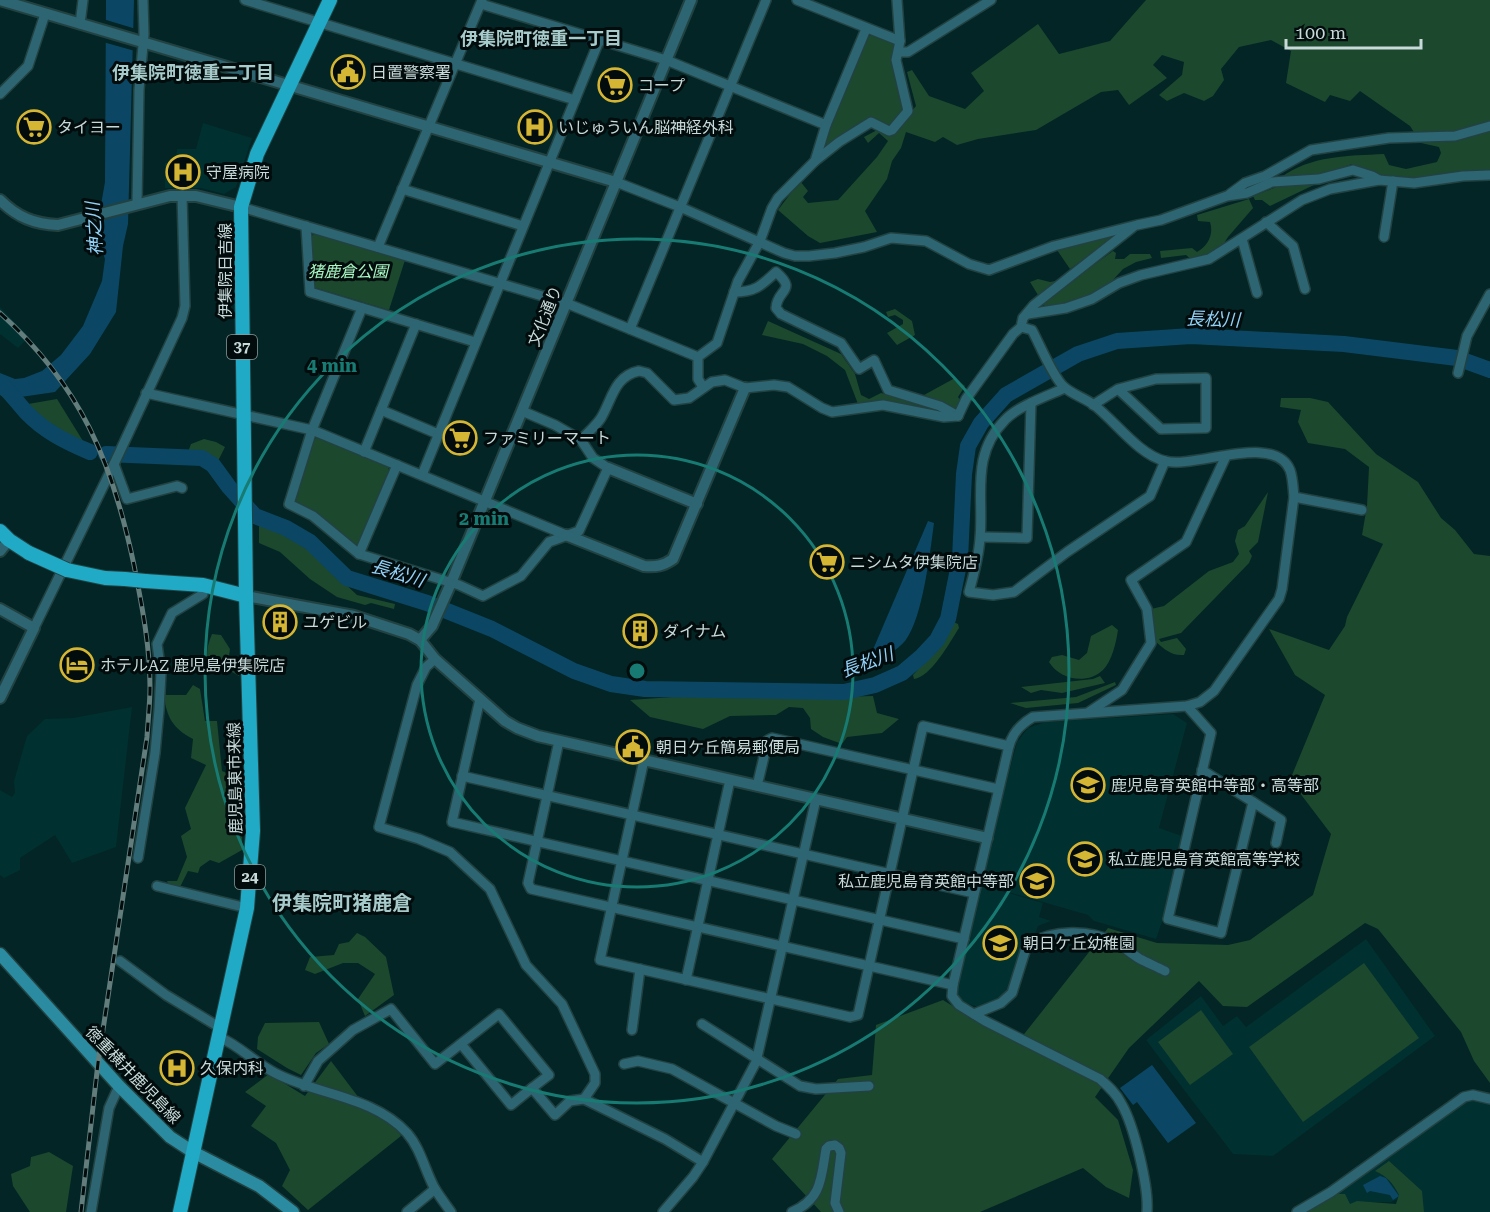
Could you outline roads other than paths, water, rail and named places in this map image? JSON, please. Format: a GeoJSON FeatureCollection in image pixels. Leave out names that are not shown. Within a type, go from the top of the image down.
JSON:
{"type":"FeatureCollection","features":[{"type":"Feature","properties":{"kind":"main road","name":"伊集院日吉線"},"geometry":{"type":"LineString","coordinates":[[246,596],[241,207],[257,154],[330,0]]}},
{"type":"Feature","properties":{"kind":"main road"},"geometry":{"type":"LineString","coordinates":[[3,541],[67,570],[95,577],[203,585],[246,596]]}},
{"type":"Feature","properties":{"kind":"main road","name":"鹿児島東市来線"},"geometry":{"type":"LineString","coordinates":[[180,1212],[218,1031],[247,908],[253,831],[246,596]]}},
{"type":"Feature","properties":{"kind":"main road","name":"徳重横井鹿児島線"},"geometry":{"type":"LineString","coordinates":[[0,954],[119,1086],[170,1137],[193,1152],[259,1186],[293,1212]]}},
{"type":"Feature","properties":{"kind":"street"},"geometry":{"type":"LineString","coordinates":[[0,0],[616,182],[680,207],[784,253],[809,256],[864,248],[891,237],[926,241],[969,264],[989,270],[1054,246],[1161,220],[1227,195],[1245,183],[1265,176],[1311,150],[1389,138],[1455,136],[1490,126]]}},
{"type":"Feature","properties":{"kind":"street"},"geometry":{"type":"LineString","coordinates":[[80,24],[83,0]]}},
{"type":"Feature","properties":{"kind":"street"},"geometry":{"type":"LineString","coordinates":[[135,204],[143,0]]}},
{"type":"Feature","properties":{"kind":"street","name":"文化通り"},"geometry":{"type":"LineString","coordinates":[[420,640],[436,618],[691,0]]}},
{"type":"Feature","properties":{"kind":"street"},"geometry":{"type":"LineString","coordinates":[[630,329],[766,0]]}},
{"type":"Feature","properties":{"kind":"street"},"geometry":{"type":"LineString","coordinates":[[797,0],[900,41]]}},
{"type":"Feature","properties":{"kind":"street"},"geometry":{"type":"LineString","coordinates":[[698,357],[717,343],[734,292],[760,241],[778,198],[839,141],[871,122],[889,131],[892,130],[908,111],[896,60],[900,41],[897,0]]}},
{"type":"Feature","properties":{"kind":"street"},"geometry":{"type":"LineString","coordinates":[[899,52],[908,52],[991,0]]}},
{"type":"Feature","properties":{"kind":"street"},"geometry":{"type":"LineString","coordinates":[[250,1],[575,100]]}},
{"type":"Feature","properties":{"kind":"street"},"geometry":{"type":"LineString","coordinates":[[378,247],[481,2],[599,41],[666,60],[826,125]]}},
{"type":"Feature","properties":{"kind":"street"},"geometry":{"type":"LineString","coordinates":[[0,94],[28,66],[45,14]]}},
{"type":"Feature","properties":{"kind":"street"},"geometry":{"type":"LineString","coordinates":[[815,161],[826,125],[866,28]]}},
{"type":"Feature","properties":{"kind":"street"},"geometry":{"type":"LineString","coordinates":[[422,475],[599,41]]}},
{"type":"Feature","properties":{"kind":"street"},"geometry":{"type":"LineString","coordinates":[[1227,195],[1247,193],[1272,182],[1318,180],[1353,170],[1379,180]]}},
{"type":"Feature","properties":{"kind":"street"},"geometry":{"type":"LineString","coordinates":[[1028,314],[1066,308],[1092,299],[1119,283],[1141,275],[1209,259],[1302,200],[1348,185],[1379,180],[1414,183],[1463,176],[1490,176]]}},
{"type":"Feature","properties":{"kind":"street"},"geometry":{"type":"LineString","coordinates":[[1384,237],[1393,181]]}},
{"type":"Feature","properties":{"kind":"street"},"geometry":{"type":"LineString","coordinates":[[402,189],[523,226]]}},
{"type":"Feature","properties":{"kind":"street"},"geometry":{"type":"LineString","coordinates":[[0,698],[179,326],[185,306],[182,195]]}},
{"type":"Feature","properties":{"kind":"street"},"geometry":{"type":"LineString","coordinates":[[0,200],[18,215],[44,225],[58,225],[135,204],[182,195],[208,198],[566,303],[698,357]]}},
{"type":"Feature","properties":{"kind":"street"},"geometry":{"type":"LineString","coordinates":[[1266,222],[1293,246],[1305,289]]}},
{"type":"Feature","properties":{"kind":"street"},"geometry":{"type":"LineString","coordinates":[[958,416],[966,399],[1013,334],[1021,327],[1023,318],[1034,305],[1137,225]]}},
{"type":"Feature","properties":{"kind":"street"},"geometry":{"type":"LineString","coordinates":[[306,226],[310,292],[475,342]]}},
{"type":"Feature","properties":{"kind":"street"},"geometry":{"type":"LineString","coordinates":[[1242,239],[1257,292]]}},
{"type":"Feature","properties":{"kind":"street"},"geometry":{"type":"LineString","coordinates":[[734,292],[749,292],[762,285],[776,272],[787,285],[786,290],[776,302],[776,308],[781,314],[842,343],[860,369],[874,360],[888,390],[940,406],[958,416]]}},
{"type":"Feature","properties":{"kind":"street"},"geometry":{"type":"LineString","coordinates":[[1458,371],[1466,340],[1490,294]]}},
{"type":"Feature","properties":{"kind":"street"},"geometry":{"type":"LineString","coordinates":[[362,308],[312,430],[289,504],[313,516],[359,554],[483,596],[521,576],[549,542],[579,531],[608,468]]}},
{"type":"Feature","properties":{"kind":"street"},"geometry":{"type":"LineString","coordinates":[[364,452],[416,324]]}},
{"type":"Feature","properties":{"kind":"street"},"geometry":{"type":"LineString","coordinates":[[1021,327],[1032,330],[1063,386],[1093,405],[1146,452],[1165,461],[1185,462],[1255,452],[1266,453],[1283,460],[1290,468],[1293,497],[1279,599],[1214,691],[1200,702],[1187,706],[1033,717],[1016,731],[1009,746],[998,789],[953,985],[952,996],[959,1005],[1100,1079],[1113,1092],[1126,1113],[1145,1182],[1147,1212]]}},
{"type":"Feature","properties":{"kind":"street"},"geometry":{"type":"LineString","coordinates":[[698,357],[698,379],[703,387]]}},
{"type":"Feature","properties":{"kind":"street"},"geometry":{"type":"LineString","coordinates":[[581,440],[600,420],[614,389],[626,377],[639,370],[647,373],[674,400],[689,398],[717,380],[745,388],[774,385],[788,387],[832,412],[883,405],[944,417],[958,416]]}},
{"type":"Feature","properties":{"kind":"street"},"geometry":{"type":"LineString","coordinates":[[1093,405],[1118,389],[1156,378],[1206,378],[1206,428],[1161,429],[1118,389]]}},
{"type":"Feature","properties":{"kind":"street"},"geometry":{"type":"LineString","coordinates":[[1063,386],[1005,419],[987,450],[980,474],[981,537],[969,592],[993,595],[1014,592],[1067,552],[1150,496],[1165,461]]}},
{"type":"Feature","properties":{"kind":"street"},"geometry":{"type":"LineString","coordinates":[[146,393],[312,430],[566,535],[644,566],[655,567],[666,564],[677,553],[745,388]]}},
{"type":"Feature","properties":{"kind":"street"},"geometry":{"type":"LineString","coordinates":[[981,537],[1027,538],[1031,403]]}},
{"type":"Feature","properties":{"kind":"street"},"geometry":{"type":"LineString","coordinates":[[381,410],[438,434]]}},
{"type":"Feature","properties":{"kind":"street"},"geometry":{"type":"LineString","coordinates":[[522,411],[555,425],[581,440],[593,458],[608,468],[697,504]]}},
{"type":"Feature","properties":{"kind":"street"},"geometry":{"type":"LineString","coordinates":[[1089,712],[1122,690],[1150,643],[1148,609],[1131,580],[1186,542],[1226,456]]}},
{"type":"Feature","properties":{"kind":"street"},"geometry":{"type":"LineString","coordinates":[[115,463],[127,499],[177,486],[182,488]]}},
{"type":"Feature","properties":{"kind":"street"},"geometry":{"type":"LineString","coordinates":[[359,554],[397,465]]}},
{"type":"Feature","properties":{"kind":"street"},"geometry":{"type":"LineString","coordinates":[[1293,497],[1362,510]]}},
{"type":"Feature","properties":{"kind":"street"},"geometry":{"type":"LineString","coordinates":[[138,858],[155,753],[159,710],[161,673],[157,644],[172,613],[203,594],[203,585]]}},
{"type":"Feature","properties":{"kind":"street"},"geometry":{"type":"LineString","coordinates":[[246,596],[354,616],[394,628],[420,640],[435,659],[505,721],[517,728],[559,741],[987,838]]}},
{"type":"Feature","properties":{"kind":"street"},"geometry":{"type":"LineString","coordinates":[[0,609],[34,628]]}},
{"type":"Feature","properties":{"kind":"street"},"geometry":{"type":"LineString","coordinates":[[435,659],[426,668],[417,685],[379,826],[450,852],[490,889],[526,965],[562,1004],[595,1074],[595,1083],[584,1099]]}},
{"type":"Feature","properties":{"kind":"street"},"geometry":{"type":"LineString","coordinates":[[480,699],[452,822],[964,939]]}},
{"type":"Feature","properties":{"kind":"street"},"geometry":{"type":"LineString","coordinates":[[1187,706],[1210,733],[1168,919],[1221,933],[1253,802]]}},
{"type":"Feature","properties":{"kind":"street"},"geometry":{"type":"LineString","coordinates":[[644,760],[600,960],[850,1017],[858,1015],[923,726],[1009,746]]}},
{"type":"Feature","properties":{"kind":"street"},"geometry":{"type":"LineString","coordinates":[[757,786],[768,740],[772,738],[998,789]]}},
{"type":"Feature","properties":{"kind":"street"},"geometry":{"type":"LineString","coordinates":[[559,741],[528,883],[531,889],[953,985]]}},
{"type":"Feature","properties":{"kind":"street"},"geometry":{"type":"LineString","coordinates":[[1202,770],[1281,820],[1276,843]]}},
{"type":"Feature","properties":{"kind":"street"},"geometry":{"type":"LineString","coordinates":[[462,776],[974,893]]}},
{"type":"Feature","properties":{"kind":"street"},"geometry":{"type":"LineString","coordinates":[[686,980],[730,780]]}},
{"type":"Feature","properties":{"kind":"street"},"geometry":{"type":"LineString","coordinates":[[663,1212],[703,1162],[757,1059],[816,799]]}},
{"type":"Feature","properties":{"kind":"street"},"geometry":{"type":"LineString","coordinates":[[157,886],[247,908]]}},
{"type":"Feature","properties":{"kind":"street"},"geometry":{"type":"LineString","coordinates":[[974,1014],[1001,1003],[1012,993],[1027,945],[1040,938],[1053,935],[1085,933],[1102,937],[1165,971]]}},
{"type":"Feature","properties":{"kind":"street"},"geometry":{"type":"LineString","coordinates":[[120,961],[275,1073],[304,1086],[379,1110],[397,1123],[416,1146],[435,1189],[451,1212]]}},
{"type":"Feature","properties":{"kind":"street"},"geometry":{"type":"LineString","coordinates":[[632,1030],[640,969]]}},
{"type":"Feature","properties":{"kind":"street"},"geometry":{"type":"LineString","coordinates":[[304,1086],[318,1061],[353,1030],[391,1009],[435,1064],[460,1044],[499,1014],[549,1075],[512,1105],[460,1044]]}},
{"type":"Feature","properties":{"kind":"street"},"geometry":{"type":"LineString","coordinates":[[702,1024],[800,1086],[816,1089],[869,1086]]}},
{"type":"Feature","properties":{"kind":"street"},"geometry":{"type":"LineString","coordinates":[[624,1064],[638,1061],[672,1069],[776,1126],[796,1134]]}},
{"type":"Feature","properties":{"kind":"street"},"geometry":{"type":"LineString","coordinates":[[91,1212],[109,1108],[119,1086]]}},
{"type":"Feature","properties":{"kind":"street"},"geometry":{"type":"LineString","coordinates":[[532,1088],[555,1115],[570,1101],[584,1099],[664,1139],[703,1162]]}},
{"type":"Feature","properties":{"kind":"street"},"geometry":{"type":"LineString","coordinates":[[1296,1212],[1331,1192],[1464,1097],[1473,1095],[1490,1099]]}},
{"type":"Feature","properties":{"kind":"street"},"geometry":{"type":"LineString","coordinates":[[792,1212],[805,1206],[815,1195],[826,1149],[835,1145],[841,1153],[835,1203],[839,1212]]}},
{"type":"Feature","properties":{"kind":"street"},"geometry":{"type":"LineString","coordinates":[[407,1212],[435,1189]]}},
{"type":"Feature","properties":{"kind":"waterway","name":"長松川"},"geometry":{"type":"LineString","coordinates":[[106,454],[202,458],[213,465],[255,516],[286,528],[310,542],[347,578],[427,603],[492,629],[574,671],[611,684],[645,689],[844,692],[875,685],[902,673],[937,640],[948,619],[960,559],[964,474],[968,446],[981,423],[1006,395],[1078,354],[1117,341],[1191,336],[1344,344],[1457,358],[1490,370]]}},
{"type":"Feature","properties":{"kind":"waterway","name":"長松川"},"geometry":{"type":"LineString","coordinates":[[0,383],[40,425],[90,452]]}},
{"type":"Feature","properties":{"kind":"railway"},"geometry":{"type":"LineString","coordinates":[[0,313],[28,341],[72,397],[103,459],[115,492],[134,565],[149,656],[150,693],[147,737],[98,1063],[81,1212]]}},
{"type":"Feature","properties":{"kind":"place","name":"日置警察署"},"geometry":{"type":"Point","coordinates":[348,72]}},
{"type":"Feature","properties":{"kind":"place","name":"コープ"},"geometry":{"type":"Point","coordinates":[615,85]}},
{"type":"Feature","properties":{"kind":"place","name":"タイヨー"},"geometry":{"type":"Point","coordinates":[34,127]}},
{"type":"Feature","properties":{"kind":"place","name":"いじゅういん脳神経外科"},"geometry":{"type":"Point","coordinates":[535,127]}},
{"type":"Feature","properties":{"kind":"place","name":"守屋病院"},"geometry":{"type":"Point","coordinates":[183,172]}},
{"type":"Feature","properties":{"kind":"place","name":"ファミリーマート"},"geometry":{"type":"Point","coordinates":[460,438]}},
{"type":"Feature","properties":{"kind":"place","name":"ニシムタ伊集院店"},"geometry":{"type":"Point","coordinates":[827,562]}},
{"type":"Feature","properties":{"kind":"place","name":"ユゲビル"},"geometry":{"type":"Point","coordinates":[280,622]}},
{"type":"Feature","properties":{"kind":"place","name":"ダイナム"},"geometry":{"type":"Point","coordinates":[640,631]}},
{"type":"Feature","properties":{"kind":"place","name":"ホテルAZ 鹿児島伊集院店"},"geometry":{"type":"Point","coordinates":[77,665]}},
{"type":"Feature","properties":{"kind":"place","name":"朝日ケ丘簡易郵便局"},"geometry":{"type":"Point","coordinates":[633,747]}},
{"type":"Feature","properties":{"kind":"place","name":"鹿児島育英館中等部・高等部"},"geometry":{"type":"Point","coordinates":[1088,785]}},
{"type":"Feature","properties":{"kind":"place","name":"私立鹿児島育英館高等学校"},"geometry":{"type":"Point","coordinates":[1085,859]}},
{"type":"Feature","properties":{"kind":"place","name":"私立鹿児島育英館中等部"},"geometry":{"type":"Point","coordinates":[1037,881]}},
{"type":"Feature","properties":{"kind":"place","name":"朝日ケ丘幼稚園"},"geometry":{"type":"Point","coordinates":[1000,943]}},
{"type":"Feature","properties":{"kind":"place","name":"久保内科"},"geometry":{"type":"Point","coordinates":[177,1068]}},
{"type":"Feature","properties":{"kind":"district","name":"伊集院町徳重一丁目"},"geometry":{"type":"Point","coordinates":[541,38]}},
{"type":"Feature","properties":{"kind":"district","name":"伊集院町徳重二丁目"},"geometry":{"type":"Point","coordinates":[193,72]}},
{"type":"Feature","properties":{"kind":"district","name":"伊集院町猪鹿倉"},"geometry":{"type":"Point","coordinates":[342,903]}},
{"type":"Feature","properties":{"kind":"water label","name":"神之川"},"geometry":{"type":"Point","coordinates":[94,229]}},
{"type":"Feature","properties":{"kind":"park label","name":"猪鹿倉公園"},"geometry":{"type":"Point","coordinates":[348,271]}}]}
